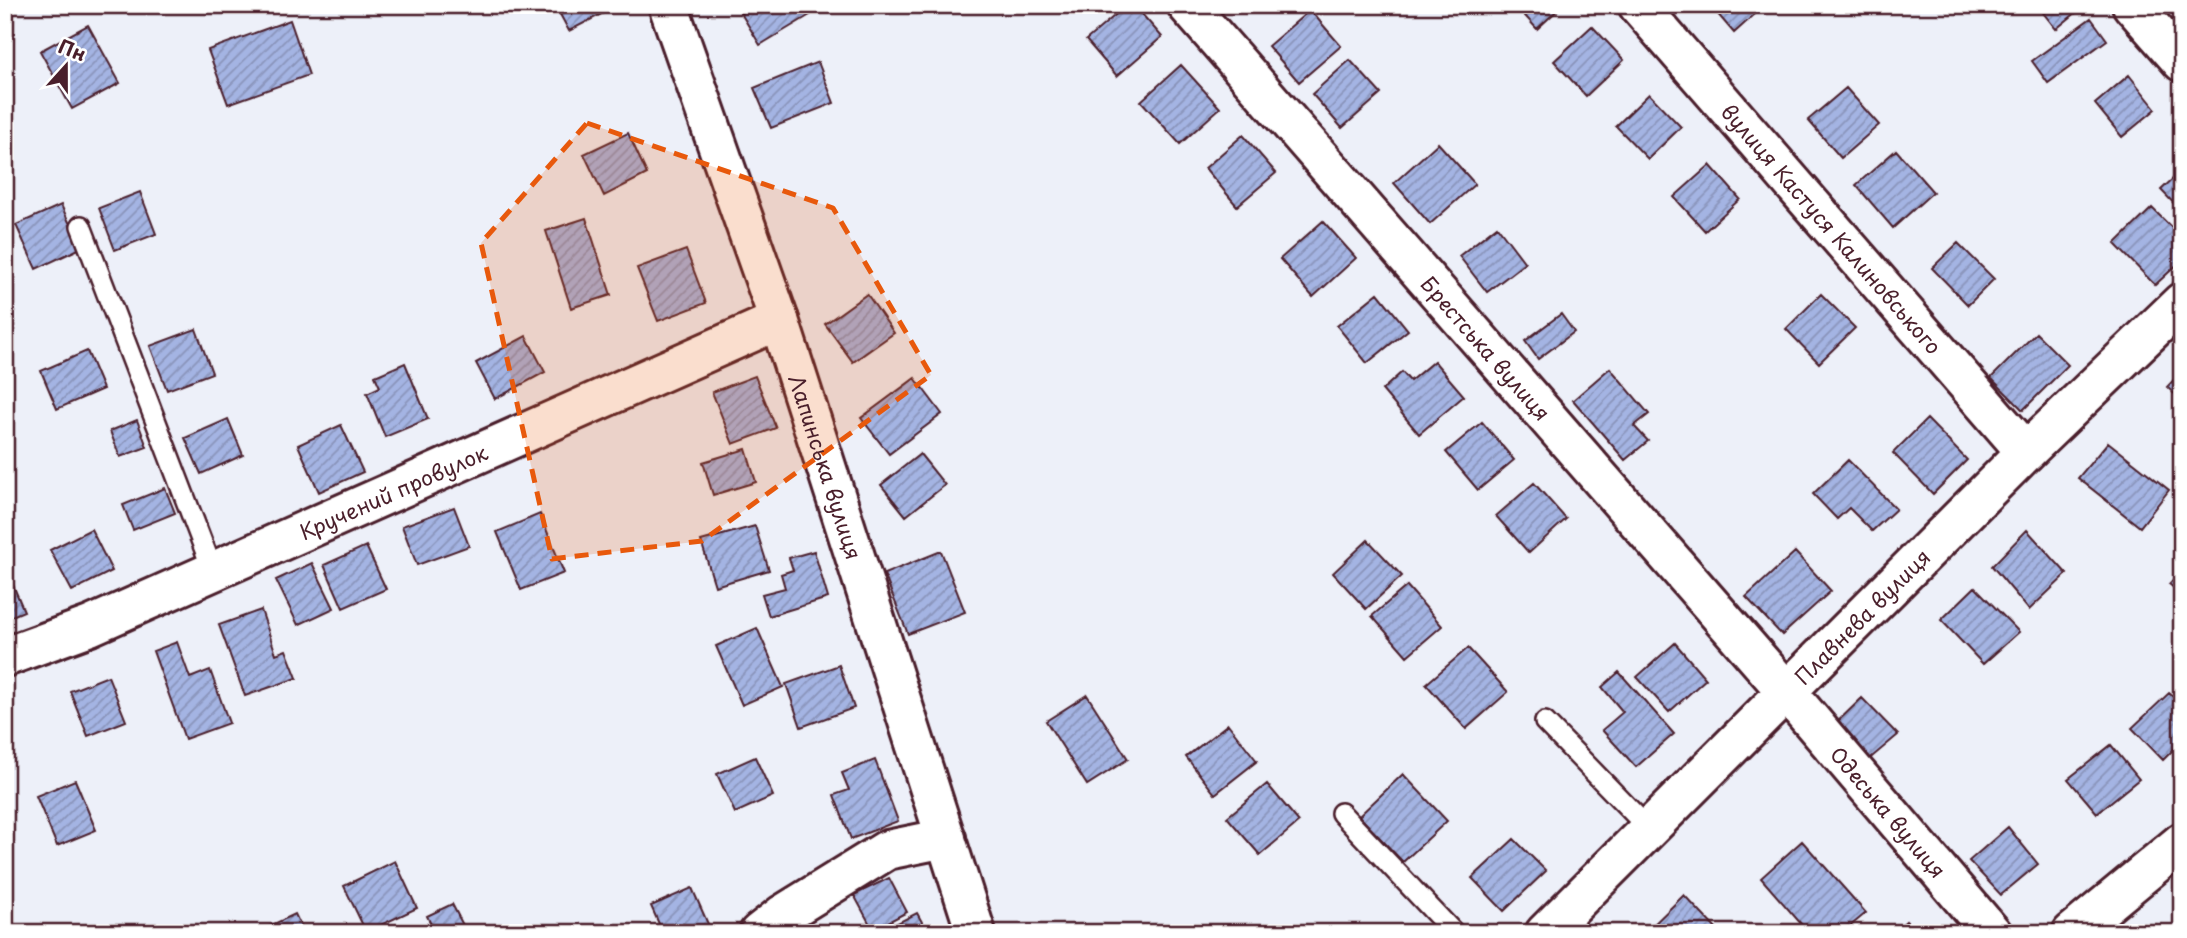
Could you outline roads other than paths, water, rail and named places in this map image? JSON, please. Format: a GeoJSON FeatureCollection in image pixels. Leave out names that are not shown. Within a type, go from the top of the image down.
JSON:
{"type":"FeatureCollection","features":[{"type":"Feature","properties":{"kind":"street","name":"Лапинська вулиця"},"geometry":{"type":"LineString","coordinates":[[668,5],[779,320],[976,933]]}},
{"type":"Feature","properties":{"kind":"street","name":"Брестська вулиця"},"geometry":{"type":"LineString","coordinates":[[1187,5],[1786,691]]}},
{"type":"Feature","properties":{"kind":"street","name":"вулиця Кастуся Калиновського"},"geometry":{"type":"LineString","coordinates":[[1638,5],[2026,453]]}},
{"type":"Feature","properties":{"kind":"street"},"geometry":{"type":"LineString","coordinates":[[2132,5],[2182,62]]}},
{"type":"Feature","properties":{"kind":"street","name":"Плавнева вулиця"},"geometry":{"type":"LineString","coordinates":[[1545,933],[2026,453],[2182,302]]}},
{"type":"Feature","properties":{"kind":"street","name":"Кручений провулок"},"geometry":{"type":"LineString","coordinates":[[5,657],[90,625],[779,320]]}},
{"type":"Feature","properties":{"kind":"street","name":"Одеська вулиця"},"geometry":{"type":"LineString","coordinates":[[1786,691],[1992,933]]}},
{"type":"Feature","properties":{"kind":"street"},"geometry":{"type":"LineString","coordinates":[[759,933],[782,915],[887,850],[946,838]]}},
{"type":"Feature","properties":{"kind":"street"},"geometry":{"type":"LineString","coordinates":[[2072,933],[2182,842]]}},
{"type":"Feature","properties":{"kind":"lane"},"geometry":{"type":"LineString","coordinates":[[81,226],[213,571]]}},
{"type":"Feature","properties":{"kind":"lane"},"geometry":{"type":"LineString","coordinates":[[1545,722],[1648,829]]}},
{"type":"Feature","properties":{"kind":"lane"},"geometry":{"type":"LineString","coordinates":[[1341,813],[1454,933]]}}]}
